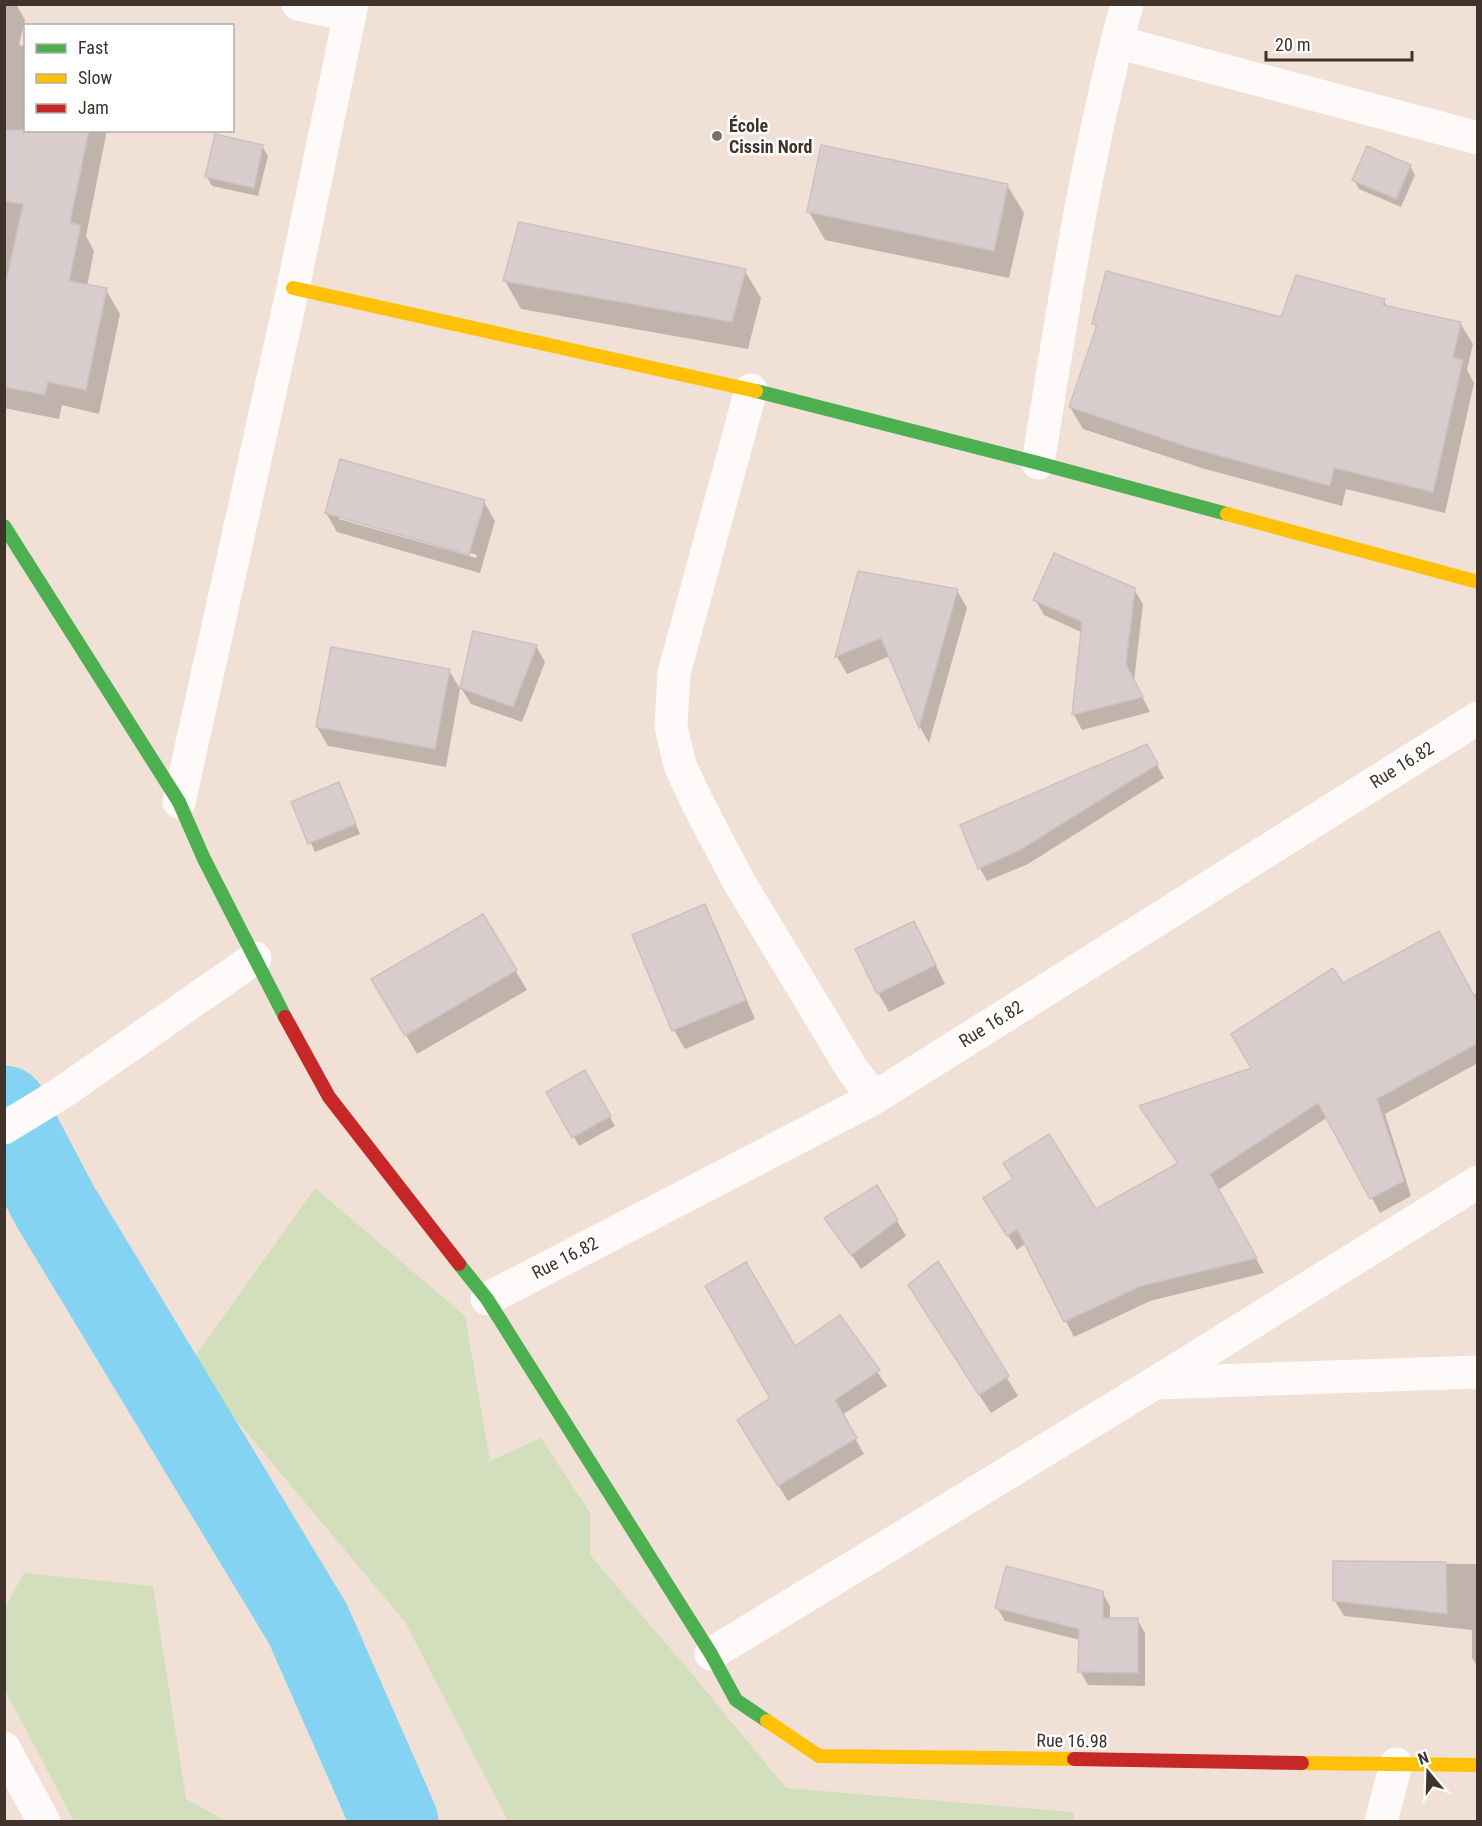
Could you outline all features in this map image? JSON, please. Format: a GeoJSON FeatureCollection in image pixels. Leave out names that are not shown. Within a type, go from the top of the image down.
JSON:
{"type":"FeatureCollection","features":[{"type":"Feature","properties":{"kind":"street"},"geometry":{"type":"LineString","coordinates":[[179,802],[293,288],[351,10],[298,4]]}},
{"type":"Feature","properties":{"kind":"street"},"geometry":{"type":"LineString","coordinates":[[1038,463],[1072,253],[1127,4]]}},
{"type":"Feature","properties":{"kind":"street"},"geometry":{"type":"LineString","coordinates":[[1117,42],[1478,138]]}},
{"type":"Feature","properties":{"kind":"street"},"geometry":{"type":"LineString","coordinates":[[293,288],[751,390],[1038,463],[1478,582]]}},
{"type":"Feature","properties":{"kind":"street"},"geometry":{"type":"LineString","coordinates":[[751,390],[674,673],[671,727],[680,765],[739,882],[852,1069],[874,1098]]}},
{"type":"Feature","properties":{"kind":"street","name":"Rue 16.98"},"geometry":{"type":"LineString","coordinates":[[4,526],[179,802],[204,859],[329,1097],[487,1299],[711,1654],[736,1700],[819,1756],[1478,1765]]}},
{"type":"Feature","properties":{"kind":"street","name":"Rue 16.82"},"geometry":{"type":"LineString","coordinates":[[487,1299],[874,1098],[1478,718]]}},
{"type":"Feature","properties":{"kind":"street"},"geometry":{"type":"LineString","coordinates":[[4,1128],[60,1094],[255,958]]}},
{"type":"Feature","properties":{"kind":"street"},"geometry":{"type":"LineString","coordinates":[[711,1654],[1155,1383],[1478,1182]]}},
{"type":"Feature","properties":{"kind":"street"},"geometry":{"type":"LineString","coordinates":[[1155,1383],[1478,1372]]}},
{"type":"Feature","properties":{"kind":"street"},"geometry":{"type":"LineString","coordinates":[[4,1748],[44,1821]]}},
{"type":"Feature","properties":{"kind":"street"},"geometry":{"type":"LineString","coordinates":[[1381,1821],[1395,1764]]}},
{"type":"Feature","properties":{"kind":"green space"},"geometry":{"type":"Polygon","coordinates":[[[315,1188],[465,1316],[490,1461],[541,1438],[590,1513],[590,1555],[786,1788],[1073,1812],[1075,1821],[508,1821],[405,1622],[206,1384],[196,1355],[315,1188]]]}},
{"type":"Feature","properties":{"kind":"green space"},"geometry":{"type":"Polygon","coordinates":[[[24,1573],[153,1586],[186,1799],[226,1821],[74,1821],[5,1690],[5,1607],[24,1573]]]}},
{"type":"Feature","properties":{"kind":"building"},"geometry":{"type":"Polygon","coordinates":[[[4,130],[89,132],[70,223],[81,225],[69,281],[107,288],[86,390],[48,382],[45,395],[4,387],[4,291],[23,204],[4,201],[4,130]]]}},
{"type":"Feature","properties":{"kind":"building"},"geometry":{"type":"Polygon","coordinates":[[[215,134],[263,145],[254,188],[205,177],[215,134]]]}},
{"type":"Feature","properties":{"kind":"building"},"geometry":{"type":"Polygon","coordinates":[[[821,145],[1008,184],[994,251],[807,212],[821,145]]]}},
{"type":"Feature","properties":{"kind":"building"},"geometry":{"type":"Polygon","coordinates":[[[1367,146],[1411,165],[1396,199],[1352,180],[1367,146]]]}},
{"type":"Feature","properties":{"kind":"building"},"geometry":{"type":"Polygon","coordinates":[[[519,222],[746,269],[732,322],[503,281],[519,222]]]}},
{"type":"Feature","properties":{"kind":"building"},"geometry":{"type":"Polygon","coordinates":[[[1106,271],[1281,317],[1296,275],[1385,299],[1383,305],[1461,322],[1453,358],[1463,360],[1433,492],[1334,468],[1330,486],[1191,448],[1069,407],[1097,325],[1092,324],[1106,271]]]}},
{"type":"Feature","properties":{"kind":"building"},"geometry":{"type":"Polygon","coordinates":[[[340,459],[485,500],[469,555],[325,513],[340,459]]]}},
{"type":"Feature","properties":{"kind":"building"},"geometry":{"type":"Polygon","coordinates":[[[1054,553],[1135,588],[1126,664],[1143,697],[1072,715],[1082,622],[1033,600],[1054,553]]]}},
{"type":"Feature","properties":{"kind":"building"},"geometry":{"type":"Polygon","coordinates":[[[858,571],[958,589],[919,728],[881,638],[835,657],[858,571]]]}},
{"type":"Feature","properties":{"kind":"building"},"geometry":{"type":"Polygon","coordinates":[[[473,631],[537,645],[513,707],[460,688],[473,631]]]}},
{"type":"Feature","properties":{"kind":"building"},"geometry":{"type":"Polygon","coordinates":[[[331,647],[450,669],[435,749],[316,727],[331,647]]]}},
{"type":"Feature","properties":{"kind":"building"},"geometry":{"type":"Polygon","coordinates":[[[1147,744],[1158,764],[1020,850],[978,869],[960,825],[1147,744]]]}},
{"type":"Feature","properties":{"kind":"building"},"geometry":{"type":"Polygon","coordinates":[[[339,782],[356,824],[308,844],[291,802],[339,782]]]}},
{"type":"Feature","properties":{"kind":"building"},"geometry":{"type":"Polygon","coordinates":[[[705,904],[746,1000],[672,1031],[632,935],[705,904]]]}},
{"type":"Feature","properties":{"kind":"building"},"geometry":{"type":"Polygon","coordinates":[[[483,914],[517,970],[405,1036],[371,979],[483,914]]]}},
{"type":"Feature","properties":{"kind":"building"},"geometry":{"type":"Polygon","coordinates":[[[914,921],[936,965],[877,994],[855,949],[914,921]]]}},
{"type":"Feature","properties":{"kind":"building"},"geometry":{"type":"Polygon","coordinates":[[[1439,931],[1478,1003],[1478,1043],[1377,1099],[1404,1181],[1370,1199],[1318,1103],[1210,1174],[1257,1258],[1141,1286],[1064,1322],[1017,1229],[1007,1236],[983,1198],[1013,1179],[1003,1163],[1049,1134],[1096,1209],[1178,1163],[1139,1106],[1251,1068],[1231,1034],[1333,968],[1343,983],[1439,931]]]}},
{"type":"Feature","properties":{"kind":"building"},"geometry":{"type":"Polygon","coordinates":[[[585,1070],[611,1116],[572,1138],[546,1092],[585,1070]]]}},
{"type":"Feature","properties":{"kind":"building"},"geometry":{"type":"Polygon","coordinates":[[[877,1185],[898,1220],[851,1255],[824,1218],[877,1185]]]}},
{"type":"Feature","properties":{"kind":"building"},"geometry":{"type":"Polygon","coordinates":[[[938,1261],[1009,1376],[979,1395],[908,1285],[938,1261]]]}},
{"type":"Feature","properties":{"kind":"building"},"geometry":{"type":"Polygon","coordinates":[[[746,1262],[795,1346],[840,1315],[880,1370],[835,1400],[857,1438],[778,1486],[737,1420],[770,1398],[705,1286],[746,1262]]]}},
{"type":"Feature","properties":{"kind":"building"},"geometry":{"type":"Polygon","coordinates":[[[1333,1561],[1446,1562],[1447,1614],[1333,1601],[1333,1561]]]}},
{"type":"Feature","properties":{"kind":"building"},"geometry":{"type":"Polygon","coordinates":[[[1006,1566],[1103,1591],[1103,1618],[1138,1618],[1138,1673],[1078,1672],[1079,1629],[995,1608],[1006,1566]]]}},
{"type":"Feature","properties":{"kind":"waterway"},"geometry":{"type":"LineString","coordinates":[[4,1109],[55,1206],[308,1624],[395,1822]]}},
{"type":"Feature","properties":{"kind":"traffic: fast"},"geometry":{"type":"LineString","coordinates":[[756,391],[1227,514]]}},
{"type":"Feature","properties":{"kind":"traffic: fast"},"geometry":{"type":"LineString","coordinates":[[4,526],[179,802],[204,859],[285,1017]]}},
{"type":"Feature","properties":{"kind":"traffic: fast"},"geometry":{"type":"LineString","coordinates":[[459,1264],[487,1299],[711,1654],[736,1700],[767,1721]]}},
{"type":"Feature","properties":{"kind":"traffic: slow"},"geometry":{"type":"LineString","coordinates":[[293,288],[756,391]]}},
{"type":"Feature","properties":{"kind":"traffic: slow"},"geometry":{"type":"LineString","coordinates":[[1227,514],[1478,582]]}},
{"type":"Feature","properties":{"kind":"traffic: slow"},"geometry":{"type":"LineString","coordinates":[[767,1721],[819,1756],[1074,1759]]}},
{"type":"Feature","properties":{"kind":"traffic: slow"},"geometry":{"type":"LineString","coordinates":[[1302,1763],[1478,1765]]}},
{"type":"Feature","properties":{"kind":"traffic: jam"},"geometry":{"type":"LineString","coordinates":[[285,1017],[329,1097],[459,1264]]}},
{"type":"Feature","properties":{"kind":"traffic: jam"},"geometry":{"type":"LineString","coordinates":[[1074,1759],[1302,1763]]}},
{"type":"Feature","properties":{"kind":"place","name":"École Cissin Nord"},"geometry":{"type":"Point","coordinates":[717,136]}}]}
